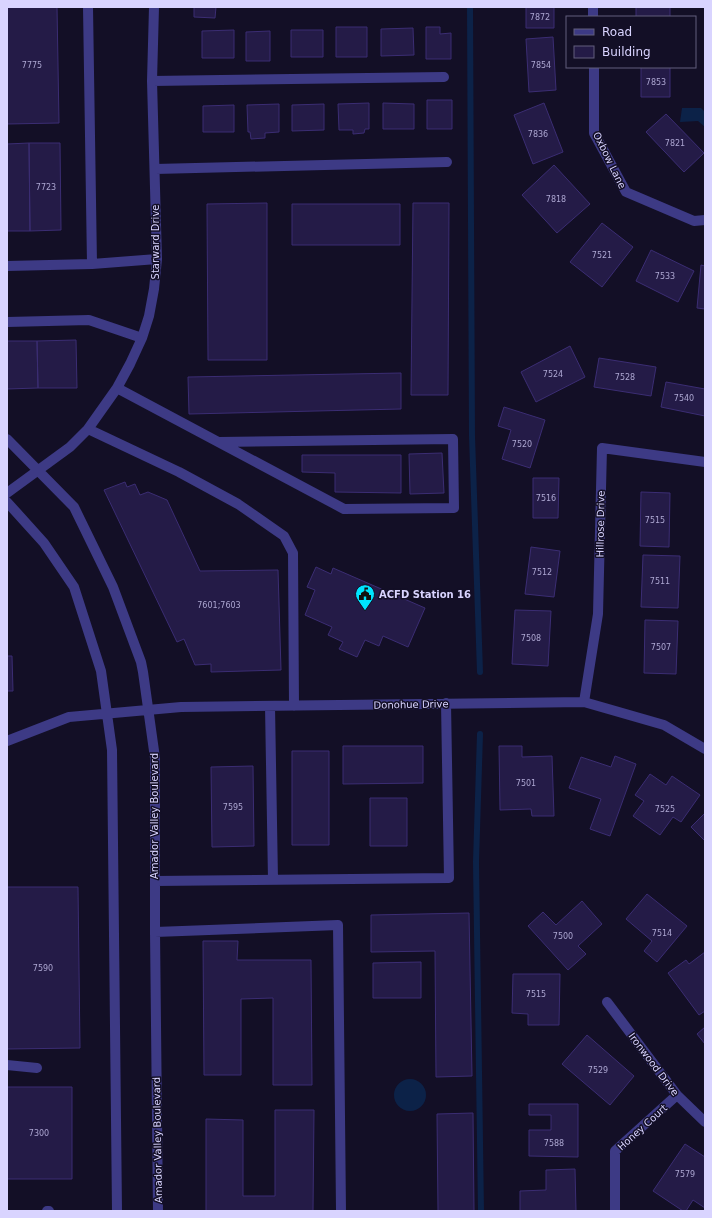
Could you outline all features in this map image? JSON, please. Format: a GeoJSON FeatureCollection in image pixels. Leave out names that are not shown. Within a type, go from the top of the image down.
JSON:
{"type":"FeatureCollection","features":[{"type":"Feature","properties":{"kind":"street"},"geometry":{"type":"LineString","coordinates":[[88,7],[92,264]]}},
{"type":"Feature","properties":{"kind":"street","name":"Starward Drive"},"geometry":{"type":"LineString","coordinates":[[7,493],[70,447],[88,429],[117,388],[130,364],[142,338],[149,316],[157,259],[152,81],[154,7]]}},
{"type":"Feature","properties":{"kind":"street","name":"Oxbow Lane"},"geometry":{"type":"LineString","coordinates":[[594,68],[594,133],[626,192],[694,221],[705,220]]}},
{"type":"Feature","properties":{"kind":"street"},"geometry":{"type":"LineString","coordinates":[[152,81],[444,77]]}},
{"type":"Feature","properties":{"kind":"street"},"geometry":{"type":"LineString","coordinates":[[154,169],[447,162]]}},
{"type":"Feature","properties":{"kind":"street"},"geometry":{"type":"LineString","coordinates":[[7,266],[92,264],[157,259]]}},
{"type":"Feature","properties":{"kind":"street"},"geometry":{"type":"LineString","coordinates":[[7,322],[89,320],[142,338]]}},
{"type":"Feature","properties":{"kind":"street"},"geometry":{"type":"LineString","coordinates":[[117,388],[344,509],[454,508],[453,439],[219,442]]}},
{"type":"Feature","properties":{"kind":"street"},"geometry":{"type":"LineString","coordinates":[[88,429],[179,472],[238,504],[284,536],[293,553],[294,706]]}},
{"type":"Feature","properties":{"kind":"street","name":"Amador Valley Boulevard"},"geometry":{"type":"LineString","coordinates":[[7,439],[74,507],[113,587],[141,662],[155,758],[158,1211]]}},
{"type":"Feature","properties":{"kind":"street","name":"Hillrose Drive"},"geometry":{"type":"LineString","coordinates":[[584,702],[598,614],[602,448],[705,462]]}},
{"type":"Feature","properties":{"kind":"street"},"geometry":{"type":"LineString","coordinates":[[7,502],[44,543],[74,587],[101,670],[112,750],[117,1211]]}},
{"type":"Feature","properties":{"kind":"street","name":"Donohue Drive"},"geometry":{"type":"LineString","coordinates":[[7,741],[69,717],[184,707],[584,702],[664,725],[705,748]]}},
{"type":"Feature","properties":{"kind":"street"},"geometry":{"type":"LineString","coordinates":[[155,881],[450,878],[446,703]]}},
{"type":"Feature","properties":{"kind":"street"},"geometry":{"type":"LineString","coordinates":[[270,706],[273,880]]}},
{"type":"Feature","properties":{"kind":"street"},"geometry":{"type":"LineString","coordinates":[[155,932],[338,925],[342,1211]]}},
{"type":"Feature","properties":{"kind":"street","name":"Ironwood Drive"},"geometry":{"type":"LineString","coordinates":[[607,1002],[677,1095],[705,1122]]}},
{"type":"Feature","properties":{"kind":"street"},"geometry":{"type":"LineString","coordinates":[[7,1065],[37,1068]]}},
{"type":"Feature","properties":{"kind":"street","name":"Honey Court"},"geometry":{"type":"LineString","coordinates":[[614,1211],[615,1151],[677,1095]]}},
{"type":"Feature","properties":{"kind":"water"},"geometry":{"type":"Polygon","coordinates":[[[682,108],[701,108],[705,112],[705,127],[698,121],[680,122],[682,108]]]}},
{"type":"Feature","properties":{"kind":"water"},"geometry":{"type":"Polygon","coordinates":[[[407,1079],[413,1079],[423,1086],[426,1095],[425,1101],[419,1108],[413,1111],[407,1111],[397,1104],[394,1098],[394,1092],[401,1082],[407,1079]]]}},
{"type":"Feature","properties":{"kind":"building"},"geometry":{"type":"Polygon","coordinates":[[[7,7],[57,7],[59,123],[7,124],[7,7]]]}},
{"type":"Feature","properties":{"kind":"building"},"geometry":{"type":"Polygon","coordinates":[[[194,7],[216,7],[215,18],[194,17],[194,7]]]}},
{"type":"Feature","properties":{"kind":"building"},"geometry":{"type":"Polygon","coordinates":[[[526,7],[554,7],[554,28],[526,28],[526,7]]]}},
{"type":"Feature","properties":{"kind":"building"},"geometry":{"type":"Polygon","coordinates":[[[636,7],[670,7],[670,16],[636,16],[636,7]]]}},
{"type":"Feature","properties":{"kind":"building"},"geometry":{"type":"Polygon","coordinates":[[[336,27],[367,27],[367,57],[336,57],[336,27]]]}},
{"type":"Feature","properties":{"kind":"building"},"geometry":{"type":"Polygon","coordinates":[[[426,27],[440,27],[440,34],[451,33],[451,59],[426,59],[426,27]]]}},
{"type":"Feature","properties":{"kind":"building"},"geometry":{"type":"Polygon","coordinates":[[[413,28],[414,55],[381,56],[381,29],[413,28]]]}},
{"type":"Feature","properties":{"kind":"building"},"geometry":{"type":"Polygon","coordinates":[[[234,30],[234,58],[202,58],[202,31],[234,30]]]}},
{"type":"Feature","properties":{"kind":"building"},"geometry":{"type":"Polygon","coordinates":[[[291,30],[323,30],[323,57],[291,57],[291,30]]]}},
{"type":"Feature","properties":{"kind":"building"},"geometry":{"type":"Polygon","coordinates":[[[270,31],[270,61],[246,61],[246,32],[270,31]]]}},
{"type":"Feature","properties":{"kind":"building"},"geometry":{"type":"Polygon","coordinates":[[[553,37],[556,90],[529,92],[526,39],[553,37]]]}},
{"type":"Feature","properties":{"kind":"building"},"geometry":{"type":"Polygon","coordinates":[[[641,68],[670,68],[670,97],[641,97],[641,68]]]}},
{"type":"Feature","properties":{"kind":"building"},"geometry":{"type":"Polygon","coordinates":[[[427,100],[452,100],[452,129],[427,129],[427,100]]]}},
{"type":"Feature","properties":{"kind":"building"},"geometry":{"type":"Polygon","coordinates":[[[369,103],[369,129],[365,129],[364,133],[353,134],[353,130],[339,130],[338,104],[369,103]]]}},
{"type":"Feature","properties":{"kind":"building"},"geometry":{"type":"Polygon","coordinates":[[[383,103],[414,104],[414,129],[383,129],[383,103]]]}},
{"type":"Feature","properties":{"kind":"building"},"geometry":{"type":"Polygon","coordinates":[[[544,103],[563,152],[533,164],[514,115],[544,103]]]}},
{"type":"Feature","properties":{"kind":"building"},"geometry":{"type":"Polygon","coordinates":[[[279,104],[279,132],[265,133],[265,138],[251,139],[250,132],[248,132],[247,105],[279,104]]]}},
{"type":"Feature","properties":{"kind":"building"},"geometry":{"type":"Polygon","coordinates":[[[324,104],[324,130],[292,131],[292,105],[324,104]]]}},
{"type":"Feature","properties":{"kind":"building"},"geometry":{"type":"Polygon","coordinates":[[[234,105],[234,132],[203,132],[203,106],[234,105]]]}},
{"type":"Feature","properties":{"kind":"building"},"geometry":{"type":"Polygon","coordinates":[[[666,114],[704,153],[684,172],[646,132],[666,114]]]}},
{"type":"Feature","properties":{"kind":"building"},"geometry":{"type":"Polygon","coordinates":[[[29,143],[60,143],[61,230],[30,231],[29,143]]]}},
{"type":"Feature","properties":{"kind":"building"},"geometry":{"type":"Polygon","coordinates":[[[29,143],[30,231],[7,231],[7,144],[29,143]]]}},
{"type":"Feature","properties":{"kind":"building"},"geometry":{"type":"Polygon","coordinates":[[[554,165],[590,204],[557,233],[522,195],[554,165]]]}},
{"type":"Feature","properties":{"kind":"building"},"geometry":{"type":"Polygon","coordinates":[[[267,203],[267,360],[208,360],[207,204],[267,203]]]}},
{"type":"Feature","properties":{"kind":"building"},"geometry":{"type":"Polygon","coordinates":[[[413,203],[449,203],[448,395],[411,395],[413,203]]]}},
{"type":"Feature","properties":{"kind":"building"},"geometry":{"type":"Polygon","coordinates":[[[292,204],[400,204],[400,245],[292,245],[292,204]]]}},
{"type":"Feature","properties":{"kind":"building"},"geometry":{"type":"Polygon","coordinates":[[[602,223],[633,247],[602,287],[570,262],[602,223]]]}},
{"type":"Feature","properties":{"kind":"building"},"geometry":{"type":"Polygon","coordinates":[[[651,250],[694,271],[678,302],[636,281],[651,250]]]}},
{"type":"Feature","properties":{"kind":"building"},"geometry":{"type":"Polygon","coordinates":[[[701,265],[705,266],[705,309],[697,308],[701,265]]]}},
{"type":"Feature","properties":{"kind":"building"},"geometry":{"type":"Polygon","coordinates":[[[76,340],[77,388],[38,388],[37,341],[76,340]]]}},
{"type":"Feature","properties":{"kind":"building"},"geometry":{"type":"Polygon","coordinates":[[[7,341],[37,341],[38,388],[7,389],[7,341]]]}},
{"type":"Feature","properties":{"kind":"building"},"geometry":{"type":"Polygon","coordinates":[[[570,346],[585,377],[536,402],[521,372],[570,346]]]}},
{"type":"Feature","properties":{"kind":"building"},"geometry":{"type":"Polygon","coordinates":[[[599,358],[656,367],[651,396],[594,387],[599,358]]]}},
{"type":"Feature","properties":{"kind":"building"},"geometry":{"type":"Polygon","coordinates":[[[401,373],[401,409],[189,414],[188,377],[401,373]]]}},
{"type":"Feature","properties":{"kind":"building"},"geometry":{"type":"Polygon","coordinates":[[[666,382],[705,389],[705,416],[661,407],[666,382]]]}},
{"type":"Feature","properties":{"kind":"building"},"geometry":{"type":"Polygon","coordinates":[[[504,407],[545,420],[530,468],[502,459],[511,430],[498,426],[504,407]]]}},
{"type":"Feature","properties":{"kind":"building"},"geometry":{"type":"Polygon","coordinates":[[[442,453],[444,493],[410,494],[409,454],[442,453]]]}},
{"type":"Feature","properties":{"kind":"building"},"geometry":{"type":"Polygon","coordinates":[[[302,455],[401,455],[401,493],[335,492],[335,473],[302,472],[302,455]]]}},
{"type":"Feature","properties":{"kind":"building"},"geometry":{"type":"Polygon","coordinates":[[[533,478],[559,478],[558,518],[533,518],[533,478]]]}},
{"type":"Feature","properties":{"kind":"building"},"geometry":{"type":"Polygon","coordinates":[[[125,482],[127,487],[135,484],[140,495],[148,492],[167,500],[200,571],[278,570],[281,670],[211,672],[211,664],[195,665],[184,639],[177,642],[104,490],[125,482]]]}},
{"type":"Feature","properties":{"kind":"building"},"geometry":{"type":"Polygon","coordinates":[[[641,492],[670,493],[669,547],[640,546],[641,492]]]}},
{"type":"Feature","properties":{"kind":"building"},"geometry":{"type":"Polygon","coordinates":[[[531,547],[560,551],[554,597],[525,594],[531,547]]]}},
{"type":"Feature","properties":{"kind":"building"},"geometry":{"type":"Polygon","coordinates":[[[643,555],[680,556],[678,608],[641,607],[643,555]]]}},
{"type":"Feature","properties":{"kind":"building","name":"ACFD Station 16"},"geometry":{"type":"Polygon","coordinates":[[[316,567],[331,574],[333,568],[425,608],[408,647],[383,636],[379,646],[365,640],[357,657],[339,649],[343,642],[328,635],[332,627],[305,615],[315,590],[307,587],[316,567]]]}},
{"type":"Feature","properties":{"kind":"building"},"geometry":{"type":"Polygon","coordinates":[[[515,610],[551,611],[548,666],[512,664],[515,610]]]}},
{"type":"Feature","properties":{"kind":"building"},"geometry":{"type":"Polygon","coordinates":[[[645,620],[678,621],[676,674],[644,673],[645,620]]]}},
{"type":"Feature","properties":{"kind":"building"},"geometry":{"type":"Polygon","coordinates":[[[7,656],[12,656],[13,691],[7,691],[7,656]]]}},
{"type":"Feature","properties":{"kind":"building"},"geometry":{"type":"Polygon","coordinates":[[[343,746],[423,746],[423,783],[343,784],[343,746]]]}},
{"type":"Feature","properties":{"kind":"building"},"geometry":{"type":"Polygon","coordinates":[[[499,746],[522,746],[522,757],[552,756],[554,816],[532,816],[531,809],[500,810],[499,746]]]}},
{"type":"Feature","properties":{"kind":"building"},"geometry":{"type":"Polygon","coordinates":[[[292,751],[329,751],[329,845],[292,845],[292,751]]]}},
{"type":"Feature","properties":{"kind":"building"},"geometry":{"type":"Polygon","coordinates":[[[615,756],[636,764],[610,836],[590,829],[601,799],[569,788],[581,757],[611,767],[615,756]]]}},
{"type":"Feature","properties":{"kind":"building"},"geometry":{"type":"Polygon","coordinates":[[[253,766],[254,846],[212,847],[211,767],[253,766]]]}},
{"type":"Feature","properties":{"kind":"building"},"geometry":{"type":"Polygon","coordinates":[[[650,774],[666,785],[672,776],[700,795],[681,822],[673,817],[660,835],[633,816],[644,801],[635,795],[650,774]]]}},
{"type":"Feature","properties":{"kind":"building"},"geometry":{"type":"Polygon","coordinates":[[[370,798],[407,798],[407,846],[370,846],[370,798]]]}},
{"type":"Feature","properties":{"kind":"building"},"geometry":{"type":"Polygon","coordinates":[[[705,813],[705,841],[691,827],[705,813]]]}},
{"type":"Feature","properties":{"kind":"building"},"geometry":{"type":"Polygon","coordinates":[[[7,887],[78,887],[80,1048],[7,1049],[7,887]]]}},
{"type":"Feature","properties":{"kind":"building"},"geometry":{"type":"Polygon","coordinates":[[[647,894],[687,926],[657,962],[644,951],[652,941],[626,919],[647,894]]]}},
{"type":"Feature","properties":{"kind":"building"},"geometry":{"type":"Polygon","coordinates":[[[582,901],[602,924],[578,946],[586,954],[568,970],[528,926],[543,912],[556,925],[582,901]]]}},
{"type":"Feature","properties":{"kind":"building"},"geometry":{"type":"Polygon","coordinates":[[[469,913],[472,1076],[436,1077],[435,951],[371,952],[371,915],[469,913]]]}},
{"type":"Feature","properties":{"kind":"building"},"geometry":{"type":"Polygon","coordinates":[[[203,941],[238,941],[237,960],[311,960],[312,1085],[273,1085],[273,998],[241,999],[241,1075],[204,1075],[203,941]]]}},
{"type":"Feature","properties":{"kind":"building"},"geometry":{"type":"Polygon","coordinates":[[[705,952],[705,1011],[699,1015],[668,973],[686,960],[689,964],[705,952]]]}},
{"type":"Feature","properties":{"kind":"building"},"geometry":{"type":"Polygon","coordinates":[[[421,962],[421,998],[373,998],[373,963],[421,962]]]}},
{"type":"Feature","properties":{"kind":"building"},"geometry":{"type":"Polygon","coordinates":[[[513,974],[560,974],[559,1025],[528,1025],[528,1014],[512,1013],[513,974]]]}},
{"type":"Feature","properties":{"kind":"building"},"geometry":{"type":"Polygon","coordinates":[[[705,1027],[705,1044],[697,1034],[705,1027]]]}},
{"type":"Feature","properties":{"kind":"building"},"geometry":{"type":"Polygon","coordinates":[[[587,1035],[634,1076],[610,1105],[562,1064],[587,1035]]]}},
{"type":"Feature","properties":{"kind":"building"},"geometry":{"type":"Polygon","coordinates":[[[7,1087],[72,1087],[72,1179],[7,1179],[7,1087]]]}},
{"type":"Feature","properties":{"kind":"building"},"geometry":{"type":"Polygon","coordinates":[[[529,1104],[578,1104],[578,1157],[529,1156],[529,1130],[551,1130],[551,1115],[529,1115],[529,1104]]]}},
{"type":"Feature","properties":{"kind":"building"},"geometry":{"type":"Polygon","coordinates":[[[275,1110],[314,1110],[313,1211],[206,1211],[206,1119],[243,1120],[243,1196],[275,1196],[275,1110]]]}},
{"type":"Feature","properties":{"kind":"building"},"geometry":{"type":"Polygon","coordinates":[[[473,1113],[474,1211],[438,1211],[437,1114],[473,1113]]]}},
{"type":"Feature","properties":{"kind":"building"},"geometry":{"type":"Polygon","coordinates":[[[685,1144],[705,1157],[705,1208],[693,1200],[686,1211],[683,1211],[653,1191],[685,1144]]]}},
{"type":"Feature","properties":{"kind":"building"},"geometry":{"type":"Polygon","coordinates":[[[575,1169],[576,1211],[520,1211],[520,1191],[546,1190],[546,1170],[575,1169]]]}},
{"type":"Feature","properties":{"kind":"waterway"},"geometry":{"type":"LineString","coordinates":[[470,7],[472,436],[480,672]]}},
{"type":"Feature","properties":{"kind":"waterway"},"geometry":{"type":"LineString","coordinates":[[480,734],[476,862],[481,1211]]}},
{"type":"Feature","properties":{"kind":"place","name":"ACFD Station 16"},"geometry":{"type":"Point","coordinates":[365,611]}}]}
